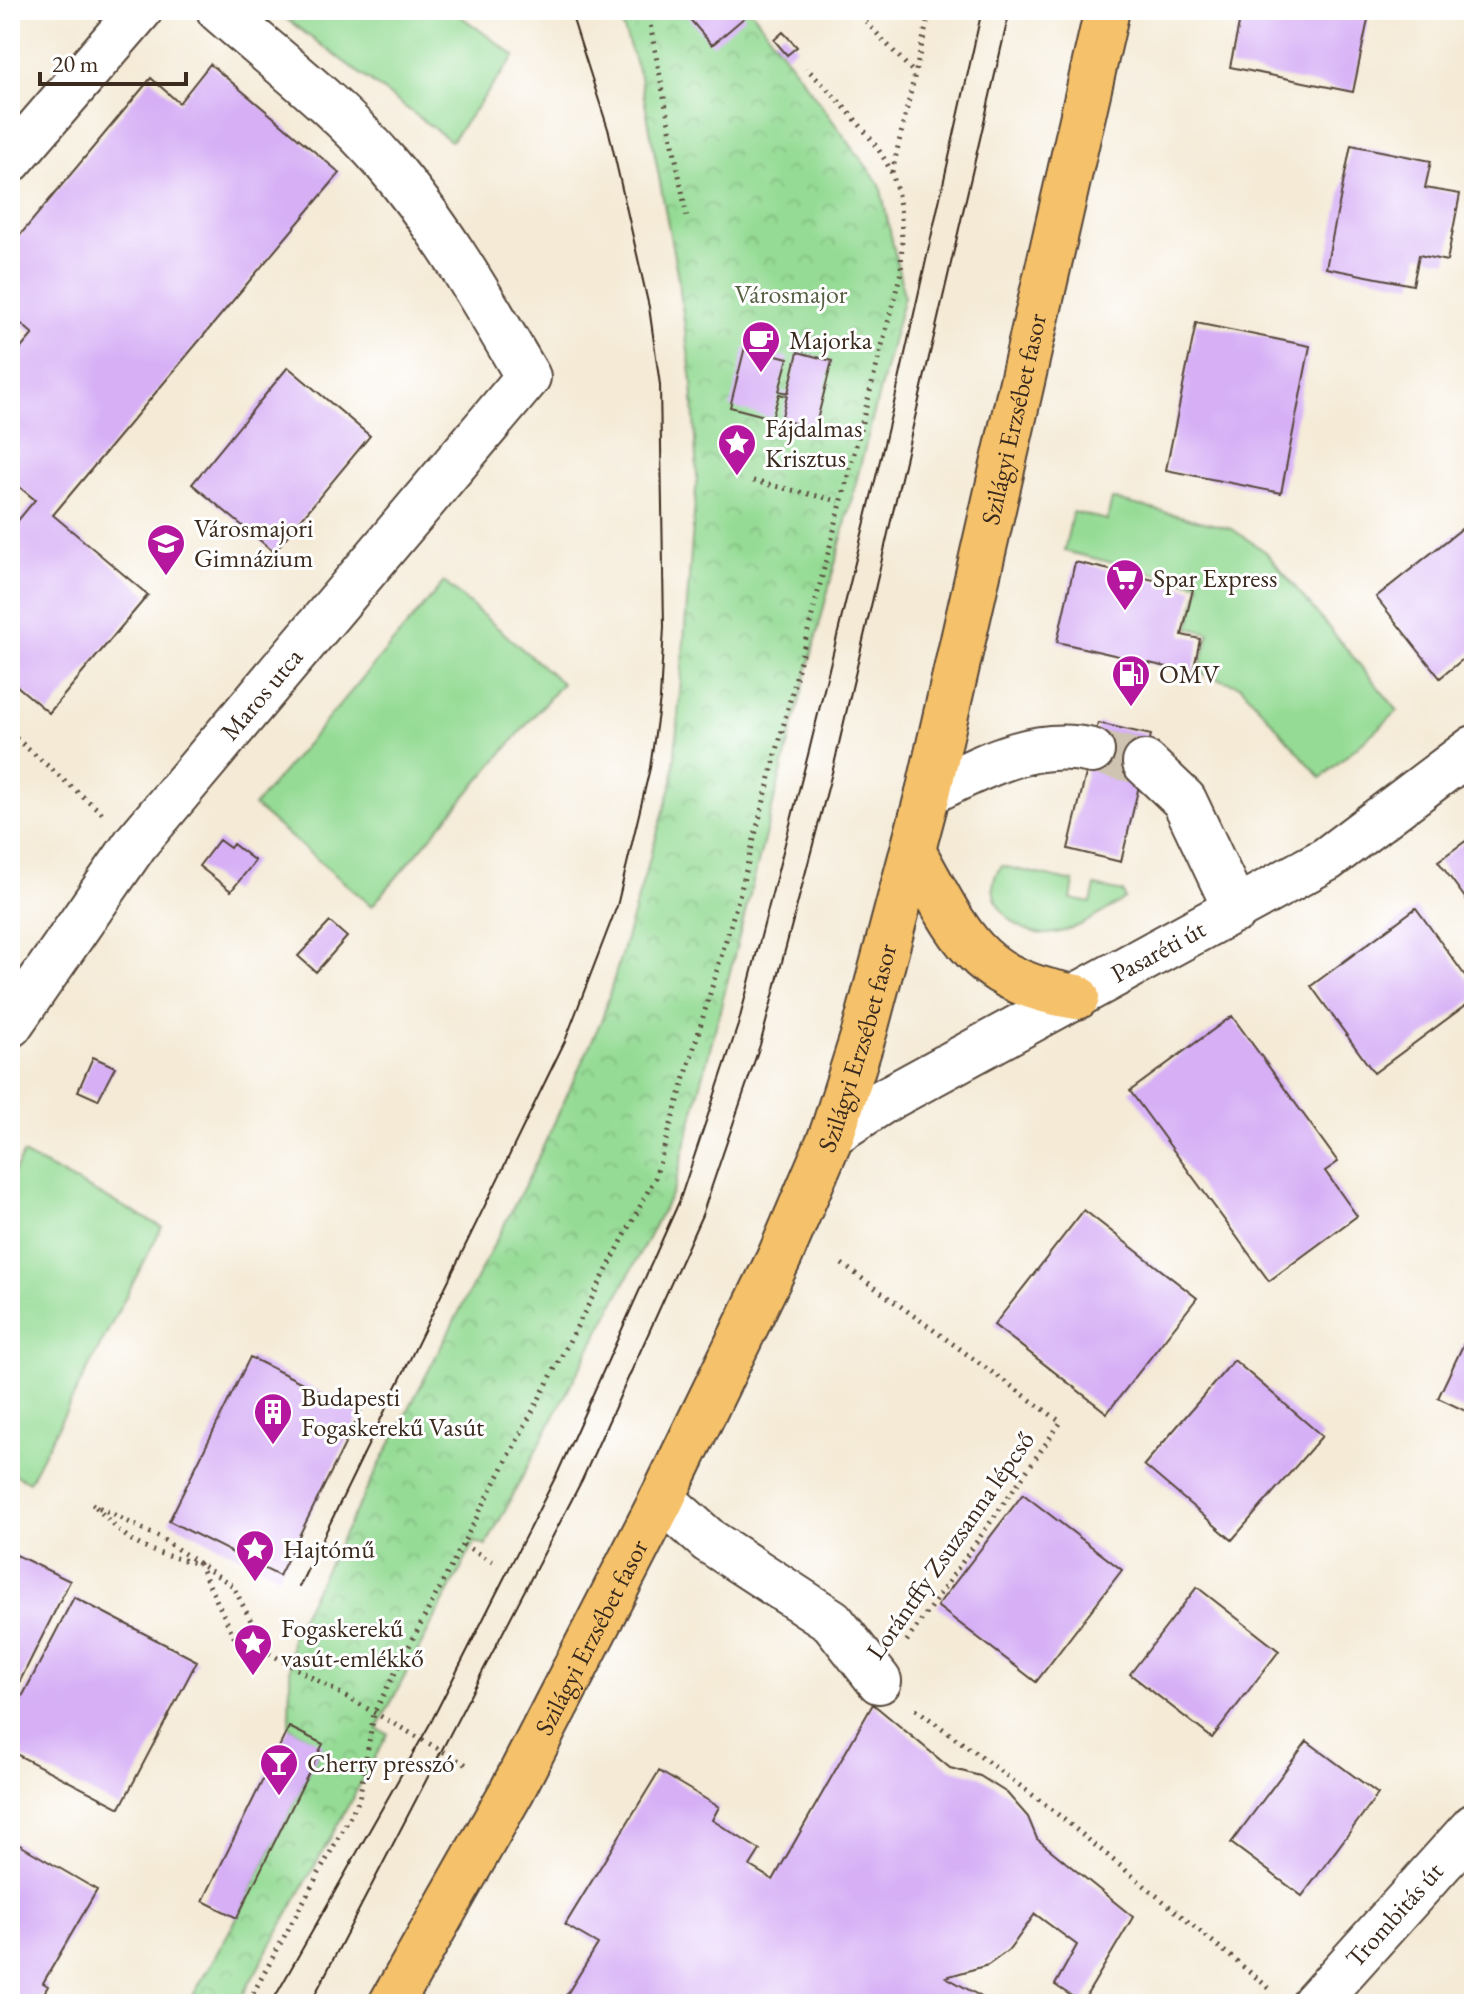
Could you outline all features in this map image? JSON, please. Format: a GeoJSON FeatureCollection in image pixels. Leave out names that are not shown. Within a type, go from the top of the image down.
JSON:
{"type":"FeatureCollection","features":[{"type":"Feature","properties":{"kind":"main road","name":"Szilágyi Erzsébet fasor"},"geometry":{"type":"LineString","coordinates":[[391,2004],[512,1791],[662,1499],[780,1256],[832,1134],[865,1030],[928,793],[1107,10]]}},
{"type":"Feature","properties":{"kind":"main road"},"geometry":{"type":"LineString","coordinates":[[913,851],[966,943],[996,972],[1044,992],[1077,997]]}},
{"type":"Feature","properties":{"kind":"street"},"geometry":{"type":"LineString","coordinates":[[10,161],[140,10]]}},
{"type":"Feature","properties":{"kind":"street","name":"Maros utca"},"geometry":{"type":"LineString","coordinates":[[10,1025],[136,843],[528,377],[442,237],[385,162],[319,97],[219,10]]}},
{"type":"Feature","properties":{"kind":"street"},"geometry":{"type":"LineString","coordinates":[[928,793],[1005,756],[1064,744],[1092,751]]}},
{"type":"Feature","properties":{"kind":"street","name":"Pasaréti út"},"geometry":{"type":"LineString","coordinates":[[832,1134],[885,1100],[1327,859],[1474,748]]}},
{"type":"Feature","properties":{"kind":"street"},"geometry":{"type":"LineString","coordinates":[[1145,763],[1184,800],[1236,910]]}},
{"type":"Feature","properties":{"kind":"street"},"geometry":{"type":"LineString","coordinates":[[662,1499],[709,1541],[832,1621],[879,1681]]}},
{"type":"Feature","properties":{"kind":"street","name":"Trombitás út"},"geometry":{"type":"LineString","coordinates":[[1295,1999],[1474,1826]]}},
{"type":"Feature","properties":{"kind":"path"},"geometry":{"type":"LineString","coordinates":[[651,10],[650,24],[687,217]]}},
{"type":"Feature","properties":{"kind":"path"},"geometry":{"type":"LineString","coordinates":[[855,10],[915,74]]}},
{"type":"Feature","properties":{"kind":"path"},"geometry":{"type":"LineString","coordinates":[[892,173],[930,10]]}},
{"type":"Feature","properties":{"kind":"path"},"geometry":{"type":"LineString","coordinates":[[242,2004],[250,1999],[359,1800],[374,1713],[655,1178],[740,893],[839,501],[901,272],[903,224],[892,173],[851,115],[806,68]]}},
{"type":"Feature","properties":{"kind":"path"},"geometry":{"type":"LineString","coordinates":[[753,481],[839,501]]}},
{"type":"Feature","properties":{"kind":"path"},"geometry":{"type":"LineString","coordinates":[[10,733],[136,843]]}},
{"type":"Feature","properties":{"kind":"path","name":"Lorántffy Zsuzsanna lépcső"},"geometry":{"type":"LineString","coordinates":[[842,1264],[1061,1422],[879,1681],[1050,1808],[1295,1999]]}},
{"type":"Feature","properties":{"kind":"path"},"geometry":{"type":"LineString","coordinates":[[267,1652],[233,1586],[159,1537],[92,1504],[127,1540],[152,1552],[199,1564],[238,1645],[267,1652],[467,1765]]}},
{"type":"Feature","properties":{"kind":"path"},"geometry":{"type":"LineString","coordinates":[[463,1545],[493,1562]]}},
{"type":"Feature","properties":{"kind":"green space"},"geometry":{"type":"Polygon","coordinates":[[[285,10],[452,10],[515,56],[451,141],[281,15],[285,10]]]}},
{"type":"Feature","properties":{"kind":"green space","name":"Városmajor"},"geometry":{"type":"Polygon","coordinates":[[[617,10],[751,10],[880,185],[904,296],[674,1189],[486,1546],[475,1542],[377,1729],[388,1734],[238,2004],[188,2004],[237,1918],[322,1745],[289,1727],[291,1636],[531,1173],[602,1019],[673,780],[697,477],[692,381],[679,283],[640,76],[617,10]]]}},
{"type":"Feature","properties":{"kind":"green space"},"geometry":{"type":"Polygon","coordinates":[[[1112,499],[1232,529],[1266,552],[1398,711],[1321,778],[1241,686],[1199,673],[1209,633],[1189,628],[1200,584],[1064,551],[1073,512],[1107,520],[1112,499]]]}},
{"type":"Feature","properties":{"kind":"green space"},"geometry":{"type":"Polygon","coordinates":[[[444,582],[562,683],[372,906],[254,806],[444,582]]]}},
{"type":"Feature","properties":{"kind":"green space"},"geometry":{"type":"Polygon","coordinates":[[[1002,866],[1074,882],[1071,899],[1091,903],[1095,886],[1123,892],[1125,899],[1067,930],[1034,933],[1011,920],[996,900],[993,889],[995,877],[1002,866]]]}},
{"type":"Feature","properties":{"kind":"green space"},"geometry":{"type":"Polygon","coordinates":[[[23,1154],[162,1227],[29,1482],[10,1472],[10,1180],[23,1154]]]}},
{"type":"Feature","properties":{"kind":"building"},"geometry":{"type":"Polygon","coordinates":[[[682,10],[739,10],[745,17],[712,45],[682,10]]]}},
{"type":"Feature","properties":{"kind":"building"},"geometry":{"type":"Polygon","coordinates":[[[1242,10],[1370,10],[1353,92],[1230,67],[1242,10]]]}},
{"type":"Feature","properties":{"kind":"building"},"geometry":{"type":"Polygon","coordinates":[[[783,32],[797,47],[787,55],[774,40],[783,32]]]}},
{"type":"Feature","properties":{"kind":"building"},"geometry":{"type":"Polygon","coordinates":[[[210,64],[340,173],[53,515],[148,595],[49,713],[10,680],[10,530],[35,500],[10,479],[10,361],[33,334],[10,314],[10,247],[151,78],[179,103],[210,64]]]}},
{"type":"Feature","properties":{"kind":"building"},"geometry":{"type":"Polygon","coordinates":[[[1351,145],[1431,161],[1425,188],[1460,194],[1447,261],[1419,255],[1413,285],[1326,268],[1351,145]]]}},
{"type":"Feature","properties":{"kind":"building"},"geometry":{"type":"Polygon","coordinates":[[[1196,323],[1310,346],[1281,493],[1166,470],[1196,323]]]}},
{"type":"Feature","properties":{"kind":"building"},"geometry":{"type":"Polygon","coordinates":[[[745,347],[788,358],[779,391],[788,393],[798,352],[832,361],[815,428],[781,420],[787,396],[779,394],[772,418],[730,407],[745,347]]]}},
{"type":"Feature","properties":{"kind":"building"},"geometry":{"type":"Polygon","coordinates":[[[288,367],[370,436],[274,552],[192,484],[288,367]]]}},
{"type":"Feature","properties":{"kind":"building"},"geometry":{"type":"Polygon","coordinates":[[[1464,527],[1474,539],[1474,650],[1440,678],[1376,597],[1464,527]]]}},
{"type":"Feature","properties":{"kind":"building","name":"Spar Express"},"geometry":{"type":"Polygon","coordinates":[[[1075,562],[1193,589],[1182,635],[1200,639],[1193,673],[1057,642],[1075,562]]]}},
{"type":"Feature","properties":{"kind":"building"},"geometry":{"type":"Polygon","coordinates":[[[1098,723],[1151,735],[1121,862],[1068,849],[1098,723]]]}},
{"type":"Feature","properties":{"kind":"building"},"geometry":{"type":"Polygon","coordinates":[[[1474,835],[1474,910],[1438,861],[1474,835]]]}},
{"type":"Feature","properties":{"kind":"building"},"geometry":{"type":"Polygon","coordinates":[[[219,840],[230,848],[233,844],[255,861],[231,891],[199,866],[219,840]]]}},
{"type":"Feature","properties":{"kind":"building"},"geometry":{"type":"Polygon","coordinates":[[[1416,908],[1474,988],[1474,999],[1374,1073],[1311,986],[1416,908]]]}},
{"type":"Feature","properties":{"kind":"building"},"geometry":{"type":"Polygon","coordinates":[[[330,922],[347,937],[316,972],[298,956],[330,922]]]}},
{"type":"Feature","properties":{"kind":"building"},"geometry":{"type":"Polygon","coordinates":[[[1232,1016],[1338,1162],[1325,1171],[1357,1216],[1269,1281],[1130,1091],[1232,1016]]]}},
{"type":"Feature","properties":{"kind":"building"},"geometry":{"type":"Polygon","coordinates":[[[93,1057],[115,1067],[98,1100],[78,1091],[93,1057]]]}},
{"type":"Feature","properties":{"kind":"building"},"geometry":{"type":"Polygon","coordinates":[[[1084,1210],[1197,1298],[1107,1413],[994,1325],[1084,1210]]]}},
{"type":"Feature","properties":{"kind":"building"},"geometry":{"type":"Polygon","coordinates":[[[1474,1322],[1474,1415],[1438,1398],[1474,1322]]]}},
{"type":"Feature","properties":{"kind":"building"},"geometry":{"type":"Polygon","coordinates":[[[250,1357],[361,1412],[279,1576],[169,1521],[250,1357]]]}},
{"type":"Feature","properties":{"kind":"building"},"geometry":{"type":"Polygon","coordinates":[[[1234,1360],[1322,1436],[1232,1540],[1144,1465],[1234,1360]]]}},
{"type":"Feature","properties":{"kind":"building"},"geometry":{"type":"Polygon","coordinates":[[[1023,1494],[1122,1570],[1036,1682],[937,1606],[1023,1494]]]}},
{"type":"Feature","properties":{"kind":"building"},"geometry":{"type":"Polygon","coordinates":[[[10,1552],[70,1581],[10,1701],[10,1552]]]}},
{"type":"Feature","properties":{"kind":"building"},"geometry":{"type":"Polygon","coordinates":[[[1197,1587],[1279,1651],[1212,1738],[1130,1674],[1197,1587]]]}},
{"type":"Feature","properties":{"kind":"building"},"geometry":{"type":"Polygon","coordinates":[[[74,1597],[197,1661],[120,1808],[10,1751],[10,1720],[74,1597]]]}},
{"type":"Feature","properties":{"kind":"building"},"geometry":{"type":"Polygon","coordinates":[[[873,1704],[950,1768],[980,1776],[1007,1793],[1028,1817],[1037,1839],[1133,1917],[1082,2003],[1055,1985],[1077,1945],[1035,1914],[1010,1949],[988,1965],[946,1977],[994,2004],[561,2004],[598,1944],[565,1925],[659,1771],[719,1807],[712,1820],[760,1850],[750,1866],[773,1880],[873,1704]]]}},
{"type":"Feature","properties":{"kind":"building"},"geometry":{"type":"Polygon","coordinates":[[[289,1727],[323,1744],[237,1918],[203,1901],[289,1727]]]}},
{"type":"Feature","properties":{"kind":"building"},"geometry":{"type":"Polygon","coordinates":[[[1307,1741],[1378,1794],[1302,1896],[1231,1843],[1307,1741]]]}},
{"type":"Feature","properties":{"kind":"building"},"geometry":{"type":"Polygon","coordinates":[[[13,1841],[97,1890],[43,1983],[48,1986],[38,2004],[10,2004],[10,1846],[13,1841]]]}},
{"type":"Feature","properties":{"kind":"tunnel"},"geometry":{"type":"LineString","coordinates":[[1092,751],[1145,763]]}},
{"type":"Feature","properties":{"kind":"tram line"},"geometry":{"type":"LineString","coordinates":[[299,1587],[565,1041],[617,906],[650,768],[660,699],[664,627],[660,385],[649,307],[609,132],[570,10]]}},
{"type":"Feature","properties":{"kind":"tram line"},"geometry":{"type":"LineString","coordinates":[[271,2004],[431,1722],[558,1472],[679,1202],[738,1025],[809,751],[894,403],[982,10]]}},
{"type":"Feature","properties":{"kind":"tram line"},"geometry":{"type":"LineString","coordinates":[[310,2004],[582,1480],[702,1215],[760,1045],[834,765],[1010,10]]}},
{"type":"Feature","properties":{"kind":"place","name":"Majorka"},"geometry":{"type":"Point","coordinates":[761,374]}},
{"type":"Feature","properties":{"kind":"place","name":"Fájdalmas Krisztus"},"geometry":{"type":"Point","coordinates":[737,477]}},
{"type":"Feature","properties":{"kind":"place","name":"Városmajori Gimnázium"},"geometry":{"type":"Point","coordinates":[166,577]}},
{"type":"Feature","properties":{"kind":"place","name":"Spar Express"},"geometry":{"type":"Point","coordinates":[1125,612]}},
{"type":"Feature","properties":{"kind":"place","name":"OMV"},"geometry":{"type":"Point","coordinates":[1131,708]}},
{"type":"Feature","properties":{"kind":"place","name":"Budapesti Fogaskerekű Vasút"},"geometry":{"type":"Point","coordinates":[273,1446]}},
{"type":"Feature","properties":{"kind":"place","name":"Hajtómű"},"geometry":{"type":"Point","coordinates":[255,1583]}},
{"type":"Feature","properties":{"kind":"place","name":"Fogaskerekű vasút-emlékkő"},"geometry":{"type":"Point","coordinates":[253,1677]}},
{"type":"Feature","properties":{"kind":"place","name":"Cherry presszó"},"geometry":{"type":"Point","coordinates":[279,1797]}}]}
